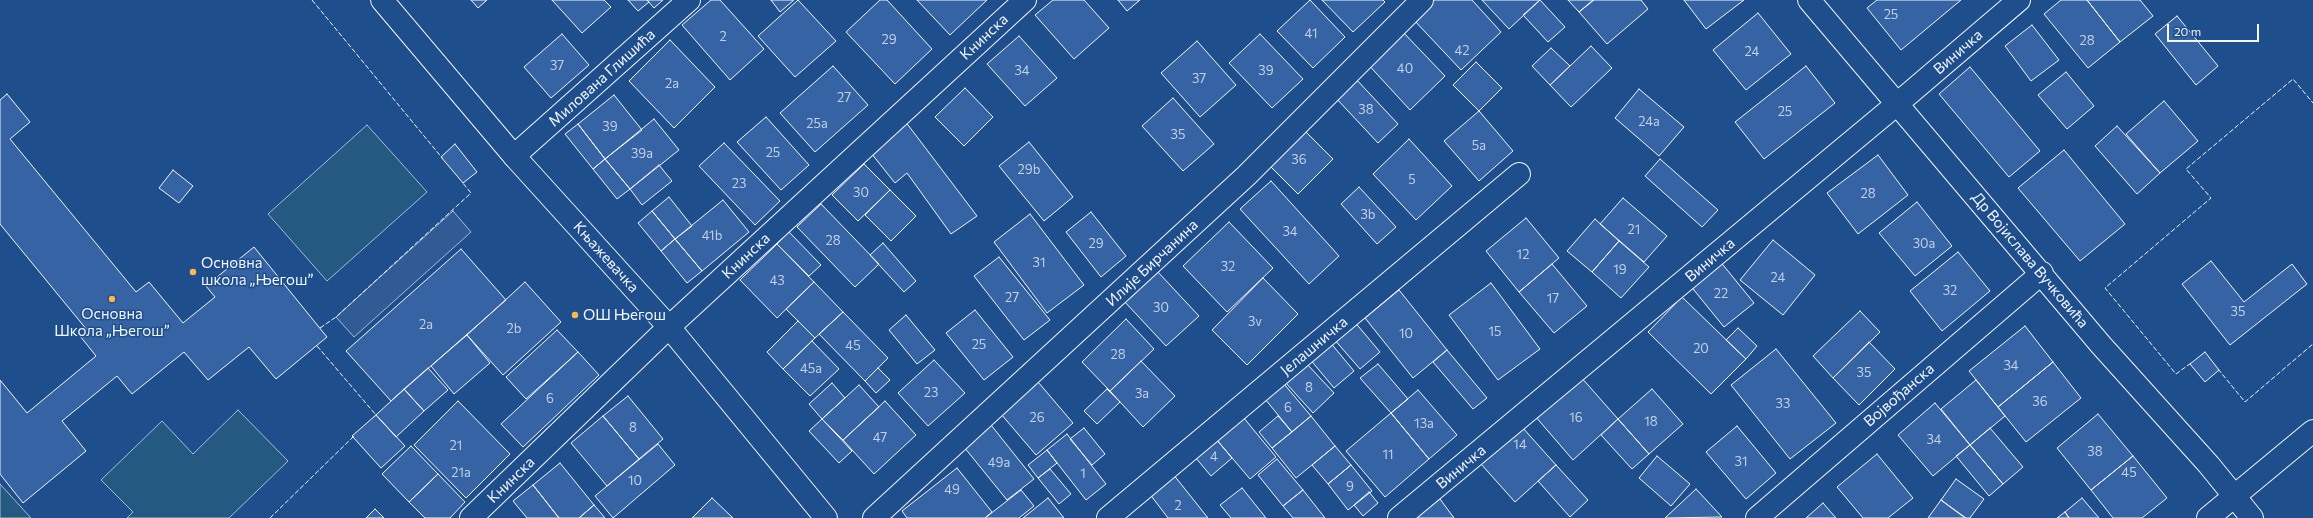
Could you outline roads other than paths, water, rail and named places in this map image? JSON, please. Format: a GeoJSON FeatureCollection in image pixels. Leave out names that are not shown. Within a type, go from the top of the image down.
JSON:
{"type":"FeatureCollection","features":[{"type":"Feature","properties":{"kind":"street","name":"Књажевачка"},"geometry":{"type":"LineString","coordinates":[[382,0],[514,156],[669,326],[826,518]]}},
{"type":"Feature","properties":{"kind":"street","name":"Милована Глишића"},"geometry":{"type":"LineString","coordinates":[[514,156],[689,0]]}},
{"type":"Feature","properties":{"kind":"street","name":"Книнска"},"geometry":{"type":"LineString","coordinates":[[471,518],[669,326],[1025,0]]}},
{"type":"Feature","properties":{"kind":"street","name":"Илије Бирчанина"},"geometry":{"type":"LineString","coordinates":[[874,518],[1246,176],[1422,0]]}},
{"type":"Feature","properties":{"kind":"street","name":"Др Војислава Вучковића"},"geometry":{"type":"LineString","coordinates":[[1809,0],[2042,273],[2101,345],[2235,495],[2252,518]]}},
{"type":"Feature","properties":{"kind":"street","name":"Виничка"},"geometry":{"type":"LineString","coordinates":[[1399,518],[1897,104],[2019,0]]}},
{"type":"Feature","properties":{"kind":"street","name":"Јелашничка"},"geometry":{"type":"LineString","coordinates":[[1108,518],[1520,174]]}},
{"type":"Feature","properties":{"kind":"street","name":"Војвођанска"},"geometry":{"type":"LineString","coordinates":[[1757,518],[2042,273]]}},
{"type":"Feature","properties":{"kind":"street"},"geometry":{"type":"LineString","coordinates":[[2208,518],[2313,431]]}},
{"type":"Feature","properties":{"kind":"place","name":"Основна школа „Његош”"},"geometry":{"type":"Point","coordinates":[193,272]}},
{"type":"Feature","properties":{"kind":"place","name":"Основна Школа „Његош”"},"geometry":{"type":"Point","coordinates":[112,299]}},
{"type":"Feature","properties":{"kind":"place","name":"ОШ Његош"},"geometry":{"type":"Point","coordinates":[575,315]}}]}
